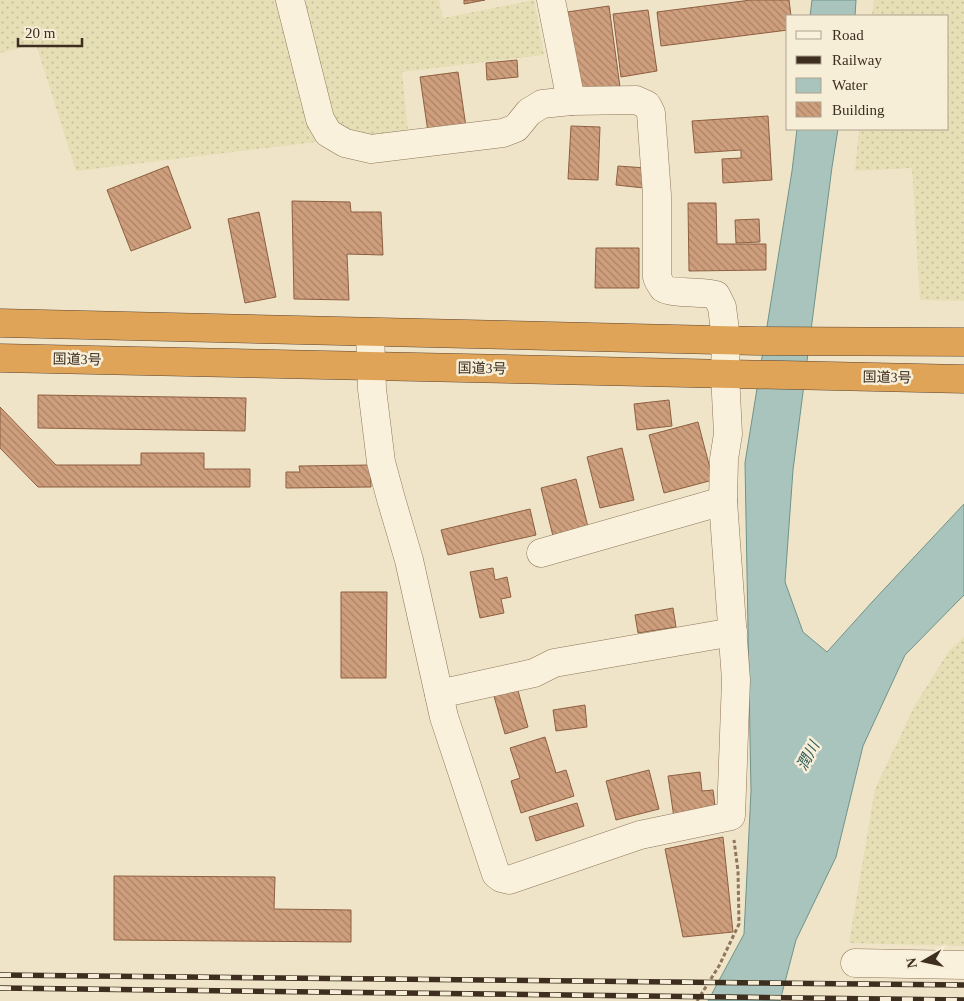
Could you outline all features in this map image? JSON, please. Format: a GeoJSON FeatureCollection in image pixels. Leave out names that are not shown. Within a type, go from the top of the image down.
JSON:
{"type":"FeatureCollection","features":[{"type":"Feature","properties":{"kind":"highway"},"geometry":{"type":"LineString","coordinates":[[0,324],[370,333],[964,342]]}},
{"type":"Feature","properties":{"kind":"highway","name":"国道3号"},"geometry":{"type":"LineString","coordinates":[[0,358],[964,378]]}},
{"type":"Feature","properties":{"kind":"street"},"geometry":{"type":"LineString","coordinates":[[290,0],[320,119],[328,133],[344,143],[371,149],[503,133],[516,128],[529,112],[542,104],[571,100],[636,100],[647,105],[651,113],[656,195],[657,277],[663,287],[671,291],[716,295],[722,307],[726,339],[725,374],[728,434],[724,459],[723,501],[736,680],[731,816],[640,835],[509,880],[501,878],[496,874],[444,716],[409,560],[381,462],[372,389],[370,333]]}},
{"type":"Feature","properties":{"kind":"street"},"geometry":{"type":"LineString","coordinates":[[551,0],[571,100]]}},
{"type":"Feature","properties":{"kind":"street"},"geometry":{"type":"LineString","coordinates":[[541,553],[723,501]]}},
{"type":"Feature","properties":{"kind":"street"},"geometry":{"type":"LineString","coordinates":[[439,694],[534,673],[554,663],[733,632]]}},
{"type":"Feature","properties":{"kind":"street"},"geometry":{"type":"LineString","coordinates":[[855,963],[964,965]]}},
{"type":"Feature","properties":{"kind":"path"},"geometry":{"type":"LineString","coordinates":[[697,1001],[719,966],[739,924],[738,870],[731,816]]}},
{"type":"Feature","properties":{"kind":"shaded area"},"geometry":{"type":"Polygon","coordinates":[[[0,0],[439,0],[443,18],[534,0],[544,55],[402,72],[408,131],[76,171],[36,44],[0,53],[0,0]]]}},
{"type":"Feature","properties":{"kind":"shaded area"},"geometry":{"type":"Polygon","coordinates":[[[874,0],[964,0],[964,301],[920,300],[912,168],[855,171],[859,130],[949,130],[949,15],[872,15],[874,0]]]}},
{"type":"Feature","properties":{"kind":"shaded area"},"geometry":{"type":"Polygon","coordinates":[[[964,637],[964,946],[849,943],[875,789],[915,705],[949,651],[964,637]]]}},
{"type":"Feature","properties":{"kind":"water"},"geometry":{"type":"Polygon","coordinates":[[[812,0],[856,0],[855,15],[810,15],[812,0]]]}},
{"type":"Feature","properties":{"kind":"water","name":"潤川"},"geometry":{"type":"Polygon","coordinates":[[[797,130],[838,130],[793,470],[785,582],[803,632],[827,652],[964,504],[964,595],[905,655],[863,746],[836,857],[796,940],[780,1001],[708,1001],[744,934],[751,791],[745,463],[797,130]]]}},
{"type":"Feature","properties":{"kind":"building"},"geometry":{"type":"Polygon","coordinates":[[[464,0],[485,0],[464,4],[464,0]]]}},
{"type":"Feature","properties":{"kind":"building"},"geometry":{"type":"Polygon","coordinates":[[[751,0],[789,0],[791,15],[786,15],[786,30],[661,46],[657,12],[751,0]]]}},
{"type":"Feature","properties":{"kind":"building"},"geometry":{"type":"Polygon","coordinates":[[[609,6],[620,87],[578,93],[567,12],[609,6]]]}},
{"type":"Feature","properties":{"kind":"building"},"geometry":{"type":"Polygon","coordinates":[[[648,10],[657,71],[621,77],[613,14],[648,10]]]}},
{"type":"Feature","properties":{"kind":"building"},"geometry":{"type":"Polygon","coordinates":[[[517,60],[518,77],[487,80],[486,63],[517,60]]]}},
{"type":"Feature","properties":{"kind":"building"},"geometry":{"type":"Polygon","coordinates":[[[458,72],[466,127],[428,132],[420,77],[458,72]]]}},
{"type":"Feature","properties":{"kind":"building"},"geometry":{"type":"Polygon","coordinates":[[[768,116],[772,180],[723,183],[722,159],[741,158],[741,150],[695,153],[692,121],[768,116]]]}},
{"type":"Feature","properties":{"kind":"building"},"geometry":{"type":"Polygon","coordinates":[[[571,126],[600,127],[598,180],[568,179],[571,126]]]}},
{"type":"Feature","properties":{"kind":"building"},"geometry":{"type":"Polygon","coordinates":[[[168,166],[191,228],[131,251],[107,190],[168,166]]]}},
{"type":"Feature","properties":{"kind":"building"},"geometry":{"type":"Polygon","coordinates":[[[618,166],[646,168],[644,188],[616,185],[618,166]]]}},
{"type":"Feature","properties":{"kind":"building"},"geometry":{"type":"Polygon","coordinates":[[[292,201],[350,202],[351,212],[381,212],[383,255],[347,254],[349,300],[294,299],[292,201]]]}},
{"type":"Feature","properties":{"kind":"building"},"geometry":{"type":"Polygon","coordinates":[[[688,203],[716,203],[717,244],[766,244],[766,270],[689,271],[688,203]]]}},
{"type":"Feature","properties":{"kind":"building"},"geometry":{"type":"Polygon","coordinates":[[[259,212],[276,297],[245,303],[228,219],[259,212]]]}},
{"type":"Feature","properties":{"kind":"building"},"geometry":{"type":"Polygon","coordinates":[[[759,219],[760,242],[736,243],[735,220],[759,219]]]}},
{"type":"Feature","properties":{"kind":"building"},"geometry":{"type":"Polygon","coordinates":[[[596,248],[639,248],[639,288],[595,288],[596,248]]]}},
{"type":"Feature","properties":{"kind":"building"},"geometry":{"type":"Polygon","coordinates":[[[38,395],[246,398],[245,431],[38,428],[38,395]]]}},
{"type":"Feature","properties":{"kind":"building"},"geometry":{"type":"Polygon","coordinates":[[[669,400],[672,426],[637,430],[634,404],[669,400]]]}},
{"type":"Feature","properties":{"kind":"building"},"geometry":{"type":"Polygon","coordinates":[[[0,407],[56,465],[141,465],[141,453],[204,453],[204,469],[250,469],[250,487],[38,487],[0,448],[0,407]]]}},
{"type":"Feature","properties":{"kind":"building"},"geometry":{"type":"Polygon","coordinates":[[[698,422],[713,480],[664,493],[649,435],[698,422]]]}},
{"type":"Feature","properties":{"kind":"building"},"geometry":{"type":"Polygon","coordinates":[[[622,448],[634,500],[600,508],[587,457],[622,448]]]}},
{"type":"Feature","properties":{"kind":"building"},"geometry":{"type":"Polygon","coordinates":[[[370,465],[371,487],[286,488],[286,472],[300,472],[299,466],[370,465]]]}},
{"type":"Feature","properties":{"kind":"building"},"geometry":{"type":"Polygon","coordinates":[[[576,479],[588,527],[553,536],[541,488],[576,479]]]}},
{"type":"Feature","properties":{"kind":"building"},"geometry":{"type":"Polygon","coordinates":[[[530,509],[536,535],[448,555],[441,530],[530,509]]]}},
{"type":"Feature","properties":{"kind":"building"},"geometry":{"type":"Polygon","coordinates":[[[493,568],[495,580],[507,577],[511,597],[501,599],[504,613],[480,618],[470,572],[493,568]]]}},
{"type":"Feature","properties":{"kind":"building"},"geometry":{"type":"Polygon","coordinates":[[[341,592],[387,592],[386,678],[341,678],[341,592]]]}},
{"type":"Feature","properties":{"kind":"building"},"geometry":{"type":"Polygon","coordinates":[[[673,608],[676,627],[638,633],[635,615],[673,608]]]}},
{"type":"Feature","properties":{"kind":"building"},"geometry":{"type":"Polygon","coordinates":[[[517,687],[528,727],[505,734],[493,693],[517,687]]]}},
{"type":"Feature","properties":{"kind":"building"},"geometry":{"type":"Polygon","coordinates":[[[585,705],[587,727],[556,731],[553,710],[585,705]]]}},
{"type":"Feature","properties":{"kind":"building"},"geometry":{"type":"Polygon","coordinates":[[[545,737],[556,773],[566,770],[574,796],[521,813],[511,781],[520,778],[510,748],[545,737]]]}},
{"type":"Feature","properties":{"kind":"building"},"geometry":{"type":"Polygon","coordinates":[[[649,770],[659,809],[616,820],[606,781],[649,770]]]}},
{"type":"Feature","properties":{"kind":"building"},"geometry":{"type":"Polygon","coordinates":[[[700,772],[702,791],[713,790],[716,813],[674,818],[668,776],[700,772]]]}},
{"type":"Feature","properties":{"kind":"building"},"geometry":{"type":"Polygon","coordinates":[[[577,803],[584,826],[536,841],[529,817],[577,803]]]}},
{"type":"Feature","properties":{"kind":"building"},"geometry":{"type":"Polygon","coordinates":[[[723,837],[733,932],[683,937],[665,849],[723,837]]]}},
{"type":"Feature","properties":{"kind":"building"},"geometry":{"type":"Polygon","coordinates":[[[114,876],[275,877],[274,909],[351,910],[351,942],[114,940],[114,876]]]}},
{"type":"Feature","properties":{"kind":"railway"},"geometry":{"type":"LineString","coordinates":[[0,975],[964,985]]}},
{"type":"Feature","properties":{"kind":"railway"},"geometry":{"type":"LineString","coordinates":[[0,988],[964,1000]]}}]}
